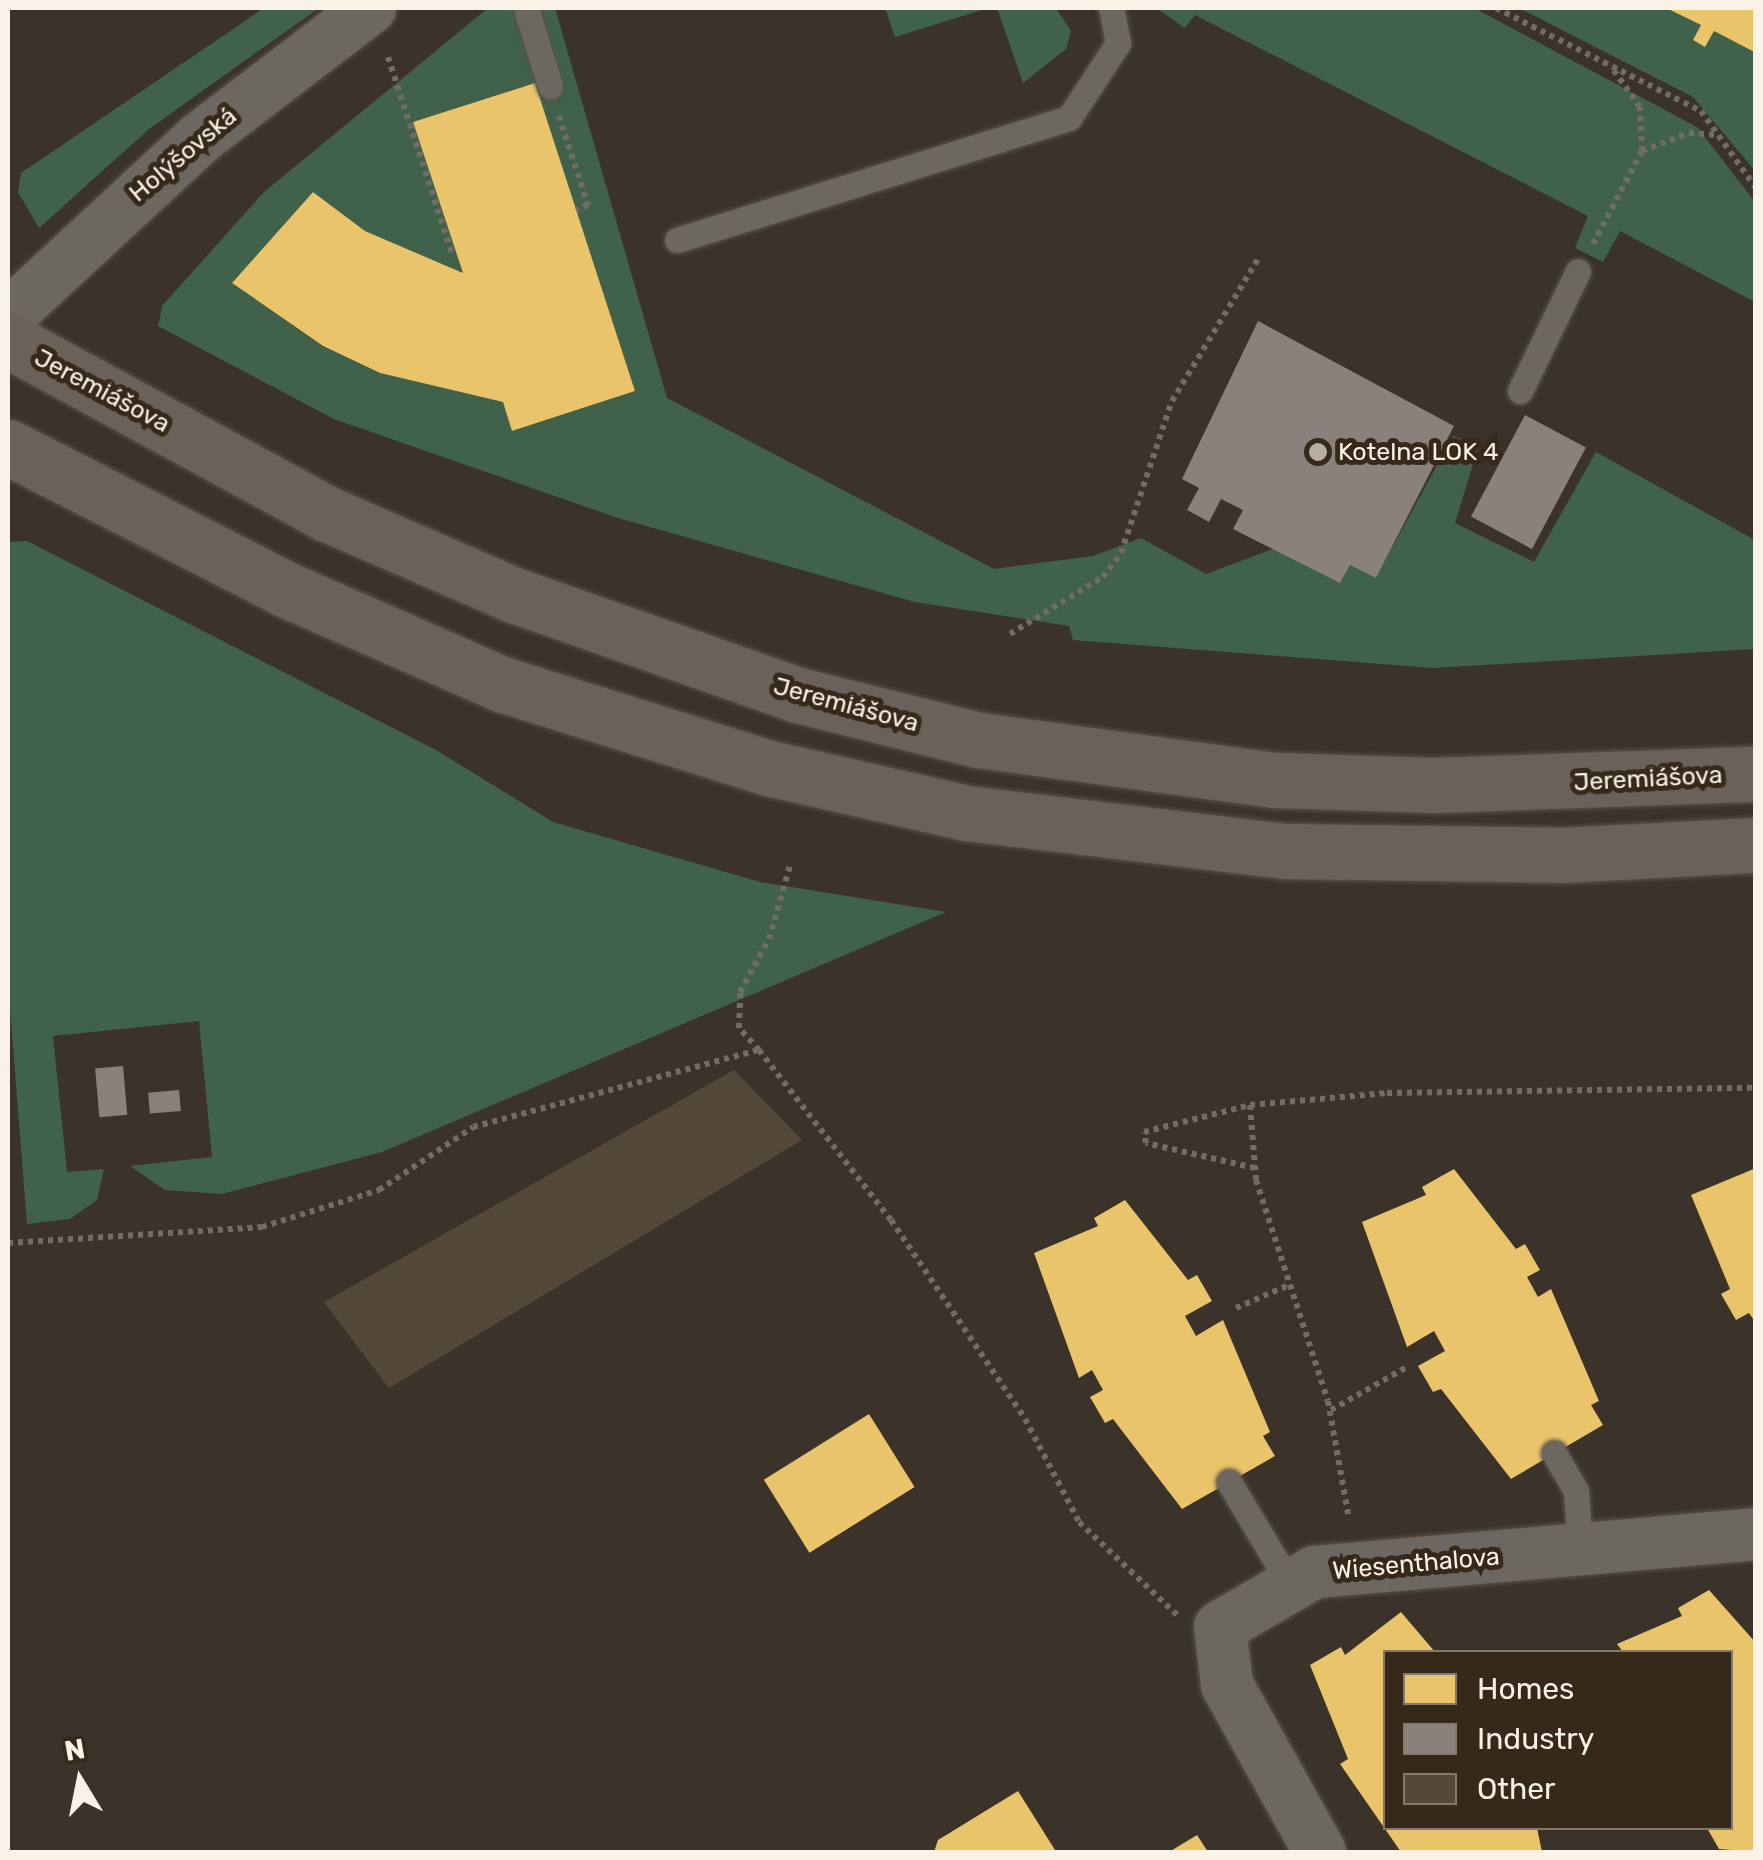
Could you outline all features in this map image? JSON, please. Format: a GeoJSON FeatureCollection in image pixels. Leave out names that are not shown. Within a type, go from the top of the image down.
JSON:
{"type":"FeatureCollection","features":[{"type":"Feature","properties":{"kind":"main road","name":"Jeremiášova"},"geometry":{"type":"LineString","coordinates":[[8,340],[325,513],[514,595],[798,695],[979,740],[1276,780],[1532,784],[1756,774]]}},
{"type":"Feature","properties":{"kind":"main road"},"geometry":{"type":"LineString","coordinates":[[8,446],[285,590],[501,684],[773,769],[966,813],[1285,851],[1562,855],[1756,845]]}},
{"type":"Feature","properties":{"kind":"street","name":"Holýšovská"},"geometry":{"type":"LineString","coordinates":[[8,316],[186,150],[369,8]]}},
{"type":"Feature","properties":{"kind":"street","name":"Wiesenthalova"},"geometry":{"type":"LineString","coordinates":[[1220,1627],[1314,1572],[1756,1534]]}},
{"type":"Feature","properties":{"kind":"street"},"geometry":{"type":"LineString","coordinates":[[1220,1627],[1227,1685],[1320,1852]]}},
{"type":"Feature","properties":{"kind":"lane"},"geometry":{"type":"LineString","coordinates":[[526,8],[550,86]]}},
{"type":"Feature","properties":{"kind":"lane"},"geometry":{"type":"LineString","coordinates":[[677,240],[1069,118],[1118,42],[1112,8]]}},
{"type":"Feature","properties":{"kind":"lane"},"geometry":{"type":"LineString","coordinates":[[1520,391],[1578,272]]}},
{"type":"Feature","properties":{"kind":"lane"},"geometry":{"type":"LineString","coordinates":[[1554,1453],[1576,1491],[1580,1550]]}},
{"type":"Feature","properties":{"kind":"lane"},"geometry":{"type":"LineString","coordinates":[[1229,1482],[1291,1586]]}},
{"type":"Feature","properties":{"kind":"path"},"geometry":{"type":"LineString","coordinates":[[369,8],[452,254]]}},
{"type":"Feature","properties":{"kind":"path"},"geometry":{"type":"LineString","coordinates":[[1496,8],[1701,111],[1756,188]]}},
{"type":"Feature","properties":{"kind":"path"},"geometry":{"type":"LineString","coordinates":[[1578,272],[1642,151],[1640,108],[1611,66]]}},
{"type":"Feature","properties":{"kind":"path"},"geometry":{"type":"LineString","coordinates":[[550,86],[588,205],[576,210]]}},
{"type":"Feature","properties":{"kind":"path"},"geometry":{"type":"LineString","coordinates":[[1642,151],[1690,133],[1720,135]]}},
{"type":"Feature","properties":{"kind":"path"},"geometry":{"type":"LineString","coordinates":[[1010,634],[1103,577],[1121,553],[1172,400],[1258,259]]}},
{"type":"Feature","properties":{"kind":"path"},"geometry":{"type":"LineString","coordinates":[[791,862],[769,939],[740,992],[740,1028],[891,1220],[1026,1419],[1079,1522],[1172,1613],[1220,1627]]}},
{"type":"Feature","properties":{"kind":"path"},"geometry":{"type":"LineString","coordinates":[[8,1242],[262,1227],[379,1190],[473,1127],[759,1050]]}},
{"type":"Feature","properties":{"kind":"path"},"geometry":{"type":"LineString","coordinates":[[1255,1168],[1146,1143],[1144,1132],[1250,1104],[1522,1086],[1756,1088]]}},
{"type":"Feature","properties":{"kind":"path"},"geometry":{"type":"LineString","coordinates":[[1250,1104],[1255,1168],[1288,1285],[1330,1410],[1354,1569]]}},
{"type":"Feature","properties":{"kind":"path"},"geometry":{"type":"LineString","coordinates":[[1236,1308],[1288,1285]]}},
{"type":"Feature","properties":{"kind":"path"},"geometry":{"type":"LineString","coordinates":[[1330,1410],[1406,1367]]}},
{"type":"Feature","properties":{"kind":"green space"},"geometry":{"type":"Polygon","coordinates":[[[264,8],[319,8],[149,129],[39,228],[18,192],[21,173],[264,8]]]}},
{"type":"Feature","properties":{"kind":"green space"},"geometry":{"type":"Polygon","coordinates":[[[488,8],[555,8],[667,398],[994,569],[1093,556],[1141,538],[1206,574],[1273,549],[1340,583],[1350,565],[1376,577],[1453,436],[1479,445],[1455,523],[1534,562],[1596,452],[1755,540],[1755,649],[1433,668],[1073,640],[1069,626],[915,602],[618,518],[334,419],[158,326],[162,306],[264,192],[488,8]],[[535,83],[413,122],[463,273],[365,231],[313,192],[232,283],[322,346],[380,373],[503,402],[513,431],[635,391],[535,83]]]}},
{"type":"Feature","properties":{"kind":"green space"},"geometry":{"type":"Polygon","coordinates":[[[885,8],[988,8],[895,37],[885,8]]]}},
{"type":"Feature","properties":{"kind":"green space"},"geometry":{"type":"Polygon","coordinates":[[[997,8],[1056,8],[1071,31],[1066,49],[1023,83],[997,8]]]}},
{"type":"Feature","properties":{"kind":"green space"},"geometry":{"type":"Polygon","coordinates":[[[1156,8],[1474,8],[1697,127],[1755,202],[1755,302],[1620,231],[1603,262],[1575,248],[1588,216],[1195,15],[1185,28],[1156,8]]]}},
{"type":"Feature","properties":{"kind":"green space"},"geometry":{"type":"Polygon","coordinates":[[[1519,8],[1666,8],[1701,25],[1694,41],[1705,46],[1714,31],[1755,53],[1755,171],[1693,97],[1519,8]]]}},
{"type":"Feature","properties":{"kind":"green space"},"geometry":{"type":"Polygon","coordinates":[[[27,541],[436,750],[553,822],[760,882],[946,912],[382,1152],[222,1194],[165,1190],[130,1166],[212,1157],[199,1021],[53,1036],[67,1172],[104,1169],[97,1200],[70,1219],[27,1224],[8,983],[8,542],[27,541]]]}},
{"type":"Feature","properties":{"kind":"building: Homes"},"geometry":{"type":"Polygon","coordinates":[[[1666,8],[1756,8],[1756,53],[1714,31],[1705,47],[1693,40],[1701,25],[1666,8]]]}},
{"type":"Feature","properties":{"kind":"building: Homes"},"geometry":{"type":"Polygon","coordinates":[[[535,83],[635,391],[512,431],[503,402],[380,373],[323,346],[232,283],[313,192],[365,231],[463,273],[413,122],[535,83]]]}},
{"type":"Feature","properties":{"kind":"building: Homes"},"geometry":{"type":"Polygon","coordinates":[[[1756,1168],[1756,1323],[1749,1313],[1736,1320],[1721,1294],[1730,1289],[1691,1195],[1756,1168]]]}},
{"type":"Feature","properties":{"kind":"building: Homes"},"geometry":{"type":"Polygon","coordinates":[[[1454,1169],[1516,1249],[1525,1244],[1540,1270],[1527,1277],[1538,1297],[1551,1289],[1599,1401],[1591,1405],[1603,1425],[1511,1479],[1441,1389],[1433,1392],[1418,1366],[1445,1351],[1434,1331],[1407,1347],[1362,1222],[1426,1195],[1422,1187],[1454,1169]]]}},
{"type":"Feature","properties":{"kind":"building: Homes"},"geometry":{"type":"Polygon","coordinates":[[[1125,1200],[1188,1280],[1197,1275],[1212,1301],[1185,1316],[1196,1336],[1223,1320],[1270,1432],[1263,1436],[1275,1456],[1182,1509],[1113,1419],[1105,1423],[1090,1397],[1103,1390],[1092,1370],[1079,1378],[1034,1253],[1098,1226],[1094,1218],[1125,1200]]]}},
{"type":"Feature","properties":{"kind":"building: Homes"},"geometry":{"type":"Polygon","coordinates":[[[869,1414],[915,1487],[809,1553],[764,1480],[869,1414]]]}},
{"type":"Feature","properties":{"kind":"building: Homes"},"geometry":{"type":"Polygon","coordinates":[[[1709,1590],[1756,1643],[1756,1852],[1719,1849],[1708,1830],[1733,1830],[1733,1650],[1622,1650],[1617,1644],[1682,1616],[1678,1608],[1709,1590]]]}},
{"type":"Feature","properties":{"kind":"building: Homes"},"geometry":{"type":"Polygon","coordinates":[[[1401,1612],[1433,1650],[1383,1650],[1383,1826],[1340,1764],[1348,1759],[1310,1665],[1341,1647],[1345,1655],[1401,1612]]]}},
{"type":"Feature","properties":{"kind":"building: Homes"},"geometry":{"type":"Polygon","coordinates":[[[1018,1791],[1055,1850],[934,1852],[938,1840],[1018,1791]]]}},
{"type":"Feature","properties":{"kind":"building: Homes"},"geometry":{"type":"Polygon","coordinates":[[[1386,1830],[1537,1830],[1542,1852],[1401,1852],[1386,1830]]]}},
{"type":"Feature","properties":{"kind":"building: Homes"},"geometry":{"type":"Polygon","coordinates":[[[1197,1835],[1208,1852],[1169,1852],[1197,1835]]]}},
{"type":"Feature","properties":{"kind":"building: Industry","name":"Kotelna LOK 4"},"geometry":{"type":"Polygon","coordinates":[[[1258,321],[1454,426],[1376,578],[1350,565],[1340,583],[1233,529],[1243,510],[1221,499],[1209,522],[1187,510],[1199,488],[1182,479],[1258,321]]]}},
{"type":"Feature","properties":{"kind":"building: Industry"},"geometry":{"type":"Polygon","coordinates":[[[1525,415],[1586,447],[1532,549],[1471,517],[1525,415]]]}},
{"type":"Feature","properties":{"kind":"building: Industry"},"geometry":{"type":"Polygon","coordinates":[[[123,1066],[127,1115],[99,1117],[95,1068],[123,1066]]]}},
{"type":"Feature","properties":{"kind":"building: Industry"},"geometry":{"type":"Polygon","coordinates":[[[179,1090],[181,1111],[150,1114],[148,1093],[179,1090]]]}},
{"type":"Feature","properties":{"kind":"building: Other"},"geometry":{"type":"Polygon","coordinates":[[[734,1070],[802,1140],[389,1388],[324,1302],[734,1070]]]}},
{"type":"Feature","properties":{"kind":"place","name":"Kotelna LOK 4"},"geometry":{"type":"Point","coordinates":[1318,452]}}]}
